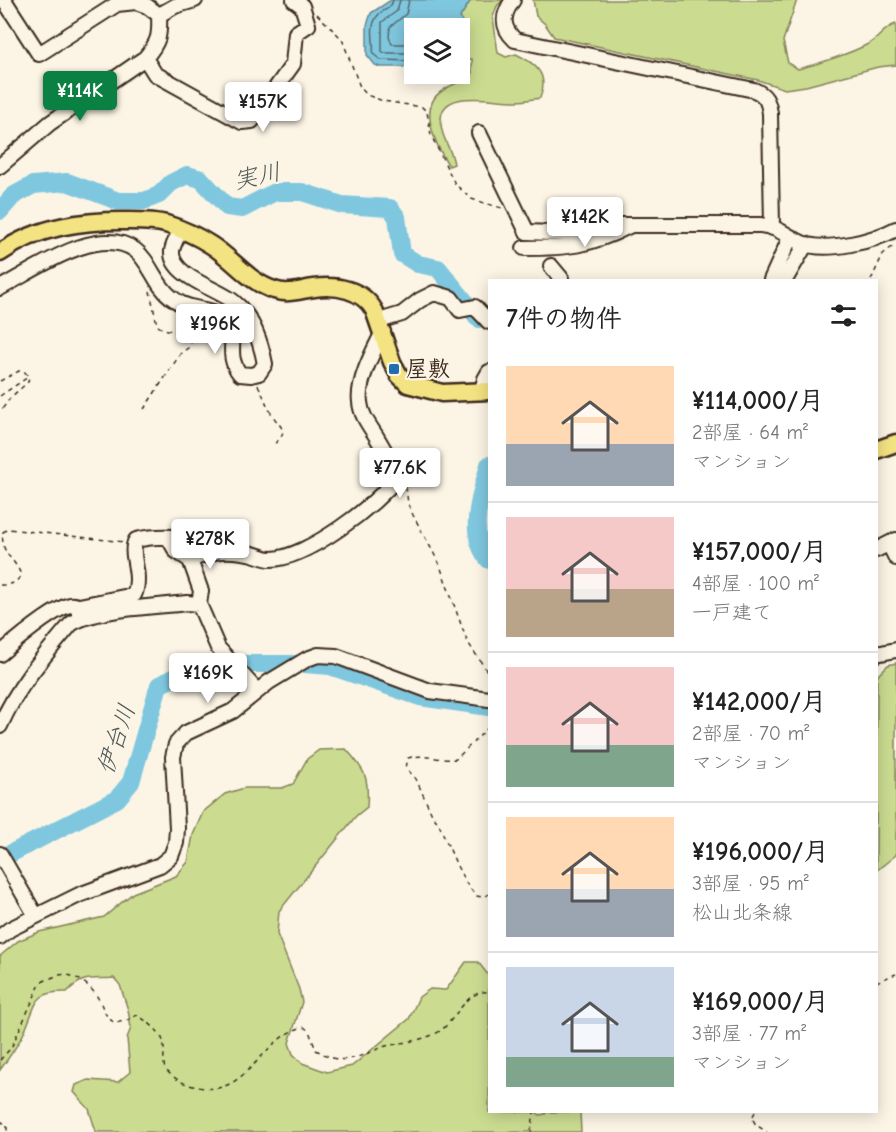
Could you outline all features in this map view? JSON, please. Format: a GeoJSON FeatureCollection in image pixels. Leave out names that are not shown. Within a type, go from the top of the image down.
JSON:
{"type":"FeatureCollection","features":[{"type":"Feature","properties":{"kind":"main road"},"geometry":{"type":"LineString","coordinates":[[2,248],[43,232],[97,220],[153,222],[181,229],[215,247],[258,282],[271,289],[284,293],[312,288],[345,289],[359,294],[370,302],[395,368],[408,384],[442,393],[486,391]]}},
{"type":"Feature","properties":{"kind":"main road"},"geometry":{"type":"LineString","coordinates":[[878,449],[896,443]]}},
{"type":"Feature","properties":{"kind":"street"},"geometry":{"type":"LineString","coordinates":[[0,166],[50,123],[145,58],[156,45],[160,33],[159,15],[147,6],[136,2],[106,3],[39,54],[4,0]]}},
{"type":"Feature","properties":{"kind":"street"},"geometry":{"type":"LineString","coordinates":[[159,15],[175,6],[195,0]]}},
{"type":"Feature","properties":{"kind":"street"},"geometry":{"type":"LineString","coordinates":[[513,0],[504,16],[504,24],[508,33],[515,40],[754,90],[763,94],[768,102],[770,113],[772,226]]}},
{"type":"Feature","properties":{"kind":"street"},"geometry":{"type":"LineString","coordinates":[[145,58],[155,74],[242,122],[252,121],[293,64],[296,33],[308,25],[298,3]]}},
{"type":"Feature","properties":{"kind":"street"},"geometry":{"type":"LineString","coordinates":[[479,133],[527,232],[578,234],[608,225],[772,226],[790,238],[806,244],[817,247],[838,247],[896,229]]}},
{"type":"Feature","properties":{"kind":"street"},"geometry":{"type":"LineString","coordinates":[[524,248],[564,248],[613,234],[630,225]]}},
{"type":"Feature","properties":{"kind":"street"},"geometry":{"type":"LineString","coordinates":[[0,288],[84,246],[107,242],[118,243],[135,250],[168,294],[183,305],[223,316],[230,325],[233,365],[240,374],[259,373],[265,364],[262,351],[245,313],[215,289],[189,277],[179,269],[174,261],[172,251],[181,229]]}},
{"type":"Feature","properties":{"kind":"street"},"geometry":{"type":"LineString","coordinates":[[771,279],[790,238]]}},
{"type":"Feature","properties":{"kind":"street"},"geometry":{"type":"LineString","coordinates":[[786,279],[806,244]]}},
{"type":"Feature","properties":{"kind":"street"},"geometry":{"type":"LineString","coordinates":[[551,266],[561,279]]}},
{"type":"Feature","properties":{"kind":"street"},"geometry":{"type":"LineString","coordinates":[[190,560],[213,551],[249,553],[270,559],[288,556],[311,546],[378,498],[397,477],[390,456],[364,416],[359,401],[361,383],[381,326],[434,293],[451,298],[460,310],[475,308],[488,321]]}},
{"type":"Feature","properties":{"kind":"street"},"geometry":{"type":"LineString","coordinates":[[486,391],[484,379],[488,373]]}},
{"type":"Feature","properties":{"kind":"street"},"geometry":{"type":"LineString","coordinates":[[0,726],[9,704],[32,670],[79,612],[134,595],[138,573],[132,548],[136,540],[151,536],[186,537],[242,548],[249,553]]}},
{"type":"Feature","properties":{"kind":"street"},"geometry":{"type":"LineString","coordinates":[[168,537],[176,551],[190,560],[201,591],[199,604],[218,648],[257,692]]}},
{"type":"Feature","properties":{"kind":"street"},"geometry":{"type":"LineString","coordinates":[[887,545],[896,558]]}},
{"type":"Feature","properties":{"kind":"street"},"geometry":{"type":"LineString","coordinates":[[0,654],[57,611],[72,604],[79,612]]}},
{"type":"Feature","properties":{"kind":"street"},"geometry":{"type":"LineString","coordinates":[[79,612],[199,604]]}},
{"type":"Feature","properties":{"kind":"street"},"geometry":{"type":"LineString","coordinates":[[878,654],[896,650]]}},
{"type":"Feature","properties":{"kind":"street"},"geometry":{"type":"LineString","coordinates":[[0,937],[10,929],[79,895],[152,869],[171,856],[176,843],[177,828],[173,757],[176,744],[186,733],[233,711],[307,659],[327,654],[430,691],[488,699]]}},
{"type":"Feature","properties":{"kind":"street"},"geometry":{"type":"LineString","coordinates":[[0,854],[36,916]]}},
{"type":"Feature","properties":{"kind":"path"},"geometry":{"type":"LineString","coordinates":[[298,3],[320,16],[342,39],[360,87],[367,95],[383,101],[422,107],[426,112],[431,135],[455,184],[471,199],[501,207]]}},
{"type":"Feature","properties":{"kind":"path"},"geometry":{"type":"LineString","coordinates":[[871,279],[883,254],[896,244]]}},
{"type":"Feature","properties":{"kind":"path"},"geometry":{"type":"LineString","coordinates":[[144,408],[181,353],[191,343],[186,333],[166,331],[158,325],[148,286]]}},
{"type":"Feature","properties":{"kind":"path"},"geometry":{"type":"LineString","coordinates":[[0,381],[19,371],[24,371],[29,377]]}},
{"type":"Feature","properties":{"kind":"path"},"geometry":{"type":"LineString","coordinates":[[255,374],[271,413],[280,423],[283,431],[282,438],[273,445]]}},
{"type":"Feature","properties":{"kind":"path"},"geometry":{"type":"LineString","coordinates":[[0,396],[29,377]]}},
{"type":"Feature","properties":{"kind":"path"},"geometry":{"type":"LineString","coordinates":[[0,412],[11,397],[28,382],[29,377]]}},
{"type":"Feature","properties":{"kind":"path"},"geometry":{"type":"LineString","coordinates":[[405,484],[412,515],[439,563],[467,641],[488,672]]}},
{"type":"Feature","properties":{"kind":"path"},"geometry":{"type":"LineString","coordinates":[[0,585],[10,585],[18,581],[21,575],[19,569],[5,554],[2,546],[3,532],[8,529],[133,543]]}},
{"type":"Feature","properties":{"kind":"path"},"geometry":{"type":"LineString","coordinates":[[488,728],[456,759],[415,756],[408,759],[406,763],[406,768],[416,779],[433,817],[438,822],[466,884],[476,896],[483,897],[488,894]]}},
{"type":"Feature","properties":{"kind":"path"},"geometry":{"type":"LineString","coordinates":[[878,981],[896,974]]}},
{"type":"Feature","properties":{"kind":"path"},"geometry":{"type":"LineString","coordinates":[[0,1060],[11,1048],[41,982],[61,975],[69,976],[88,985],[98,997],[107,1018],[115,1023],[137,1015],[153,1025],[162,1039],[164,1048],[162,1059],[165,1070],[188,1085],[211,1089],[230,1084],[253,1065],[275,1042],[297,1028],[304,1027],[309,1031],[316,1050],[338,1059],[354,1058],[440,1031],[461,1006],[476,994],[488,992]]}},
{"type":"Feature","properties":{"kind":"path"},"geometry":{"type":"LineString","coordinates":[[531,1132],[534,1113]]}},
{"type":"Feature","properties":{"kind":"path"},"geometry":{"type":"LineString","coordinates":[[754,1113],[752,1118],[756,1125],[766,1132]]}},
{"type":"Feature","properties":{"kind":"path"},"geometry":{"type":"LineString","coordinates":[[0,1121],[7,1125],[7,1132]]}},
{"type":"Feature","properties":{"kind":"green space"},"geometry":{"type":"Polygon","coordinates":[[[471,0],[503,0],[497,6],[493,17],[498,53],[506,57],[516,54],[530,62],[539,71],[543,83],[540,98],[508,101],[471,98],[450,103],[443,110],[441,120],[442,132],[454,164],[449,166],[434,138],[430,116],[435,98],[442,91],[455,84],[470,84],[472,59],[470,59],[470,18],[460,17],[471,0]]]}},
{"type":"Feature","properties":{"kind":"green space"},"geometry":{"type":"Polygon","coordinates":[[[533,0],[797,0],[783,41],[788,63],[798,69],[835,58],[870,43],[896,24],[896,65],[878,67],[806,86],[785,89],[758,80],[554,37],[536,16],[533,0]]]}},
{"type":"Feature","properties":{"kind":"green space"},"geometry":{"type":"Polygon","coordinates":[[[896,663],[896,855],[878,869],[878,675],[888,665],[896,663]]]}},
{"type":"Feature","properties":{"kind":"green space"},"geometry":{"type":"Polygon","coordinates":[[[346,749],[358,763],[367,782],[367,807],[356,816],[279,911],[277,934],[302,1002],[289,1043],[293,1054],[302,1063],[327,1072],[352,1066],[409,1019],[419,997],[430,989],[446,990],[466,962],[478,962],[488,975],[488,1113],[537,1113],[540,1115],[580,1113],[581,1132],[96,1132],[89,1109],[74,1092],[76,1085],[88,1080],[118,1082],[130,1072],[127,1038],[131,1028],[128,1010],[120,985],[114,978],[84,980],[78,982],[67,992],[42,996],[35,1005],[21,1039],[0,1070],[0,956],[18,941],[39,932],[104,917],[133,893],[176,876],[188,862],[193,835],[203,812],[225,794],[244,788],[282,788],[293,784],[307,759],[319,750],[346,749]]]}},
{"type":"Feature","properties":{"kind":"water"},"geometry":{"type":"Polygon","coordinates":[[[391,0],[471,0],[460,18],[404,18],[404,67],[380,67],[375,65],[367,55],[367,25],[371,13],[391,0]]]}},
{"type":"Feature","properties":{"kind":"waterway","name":"実川"},"geometry":{"type":"LineString","coordinates":[[0,211],[13,196],[33,185],[67,182],[118,201],[144,201],[159,195],[171,183],[187,175],[201,179],[227,207],[242,209],[275,192],[302,192],[342,205],[390,208],[397,217],[402,254],[418,264],[438,268],[479,319]]}},
{"type":"Feature","properties":{"kind":"waterway","name":"実川"},"geometry":{"type":"LineString","coordinates":[[488,469],[477,514],[478,538],[488,559]]}},
{"type":"Feature","properties":{"kind":"waterway","name":"伊台川"},"geometry":{"type":"LineString","coordinates":[[0,859],[117,799],[131,782],[159,685],[185,672],[229,664],[330,666],[420,697],[488,707]]}},
{"type":"Feature","properties":{"kind":"place","name":"屋敷"},"geometry":{"type":"Point","coordinates":[394,369]}}]}
